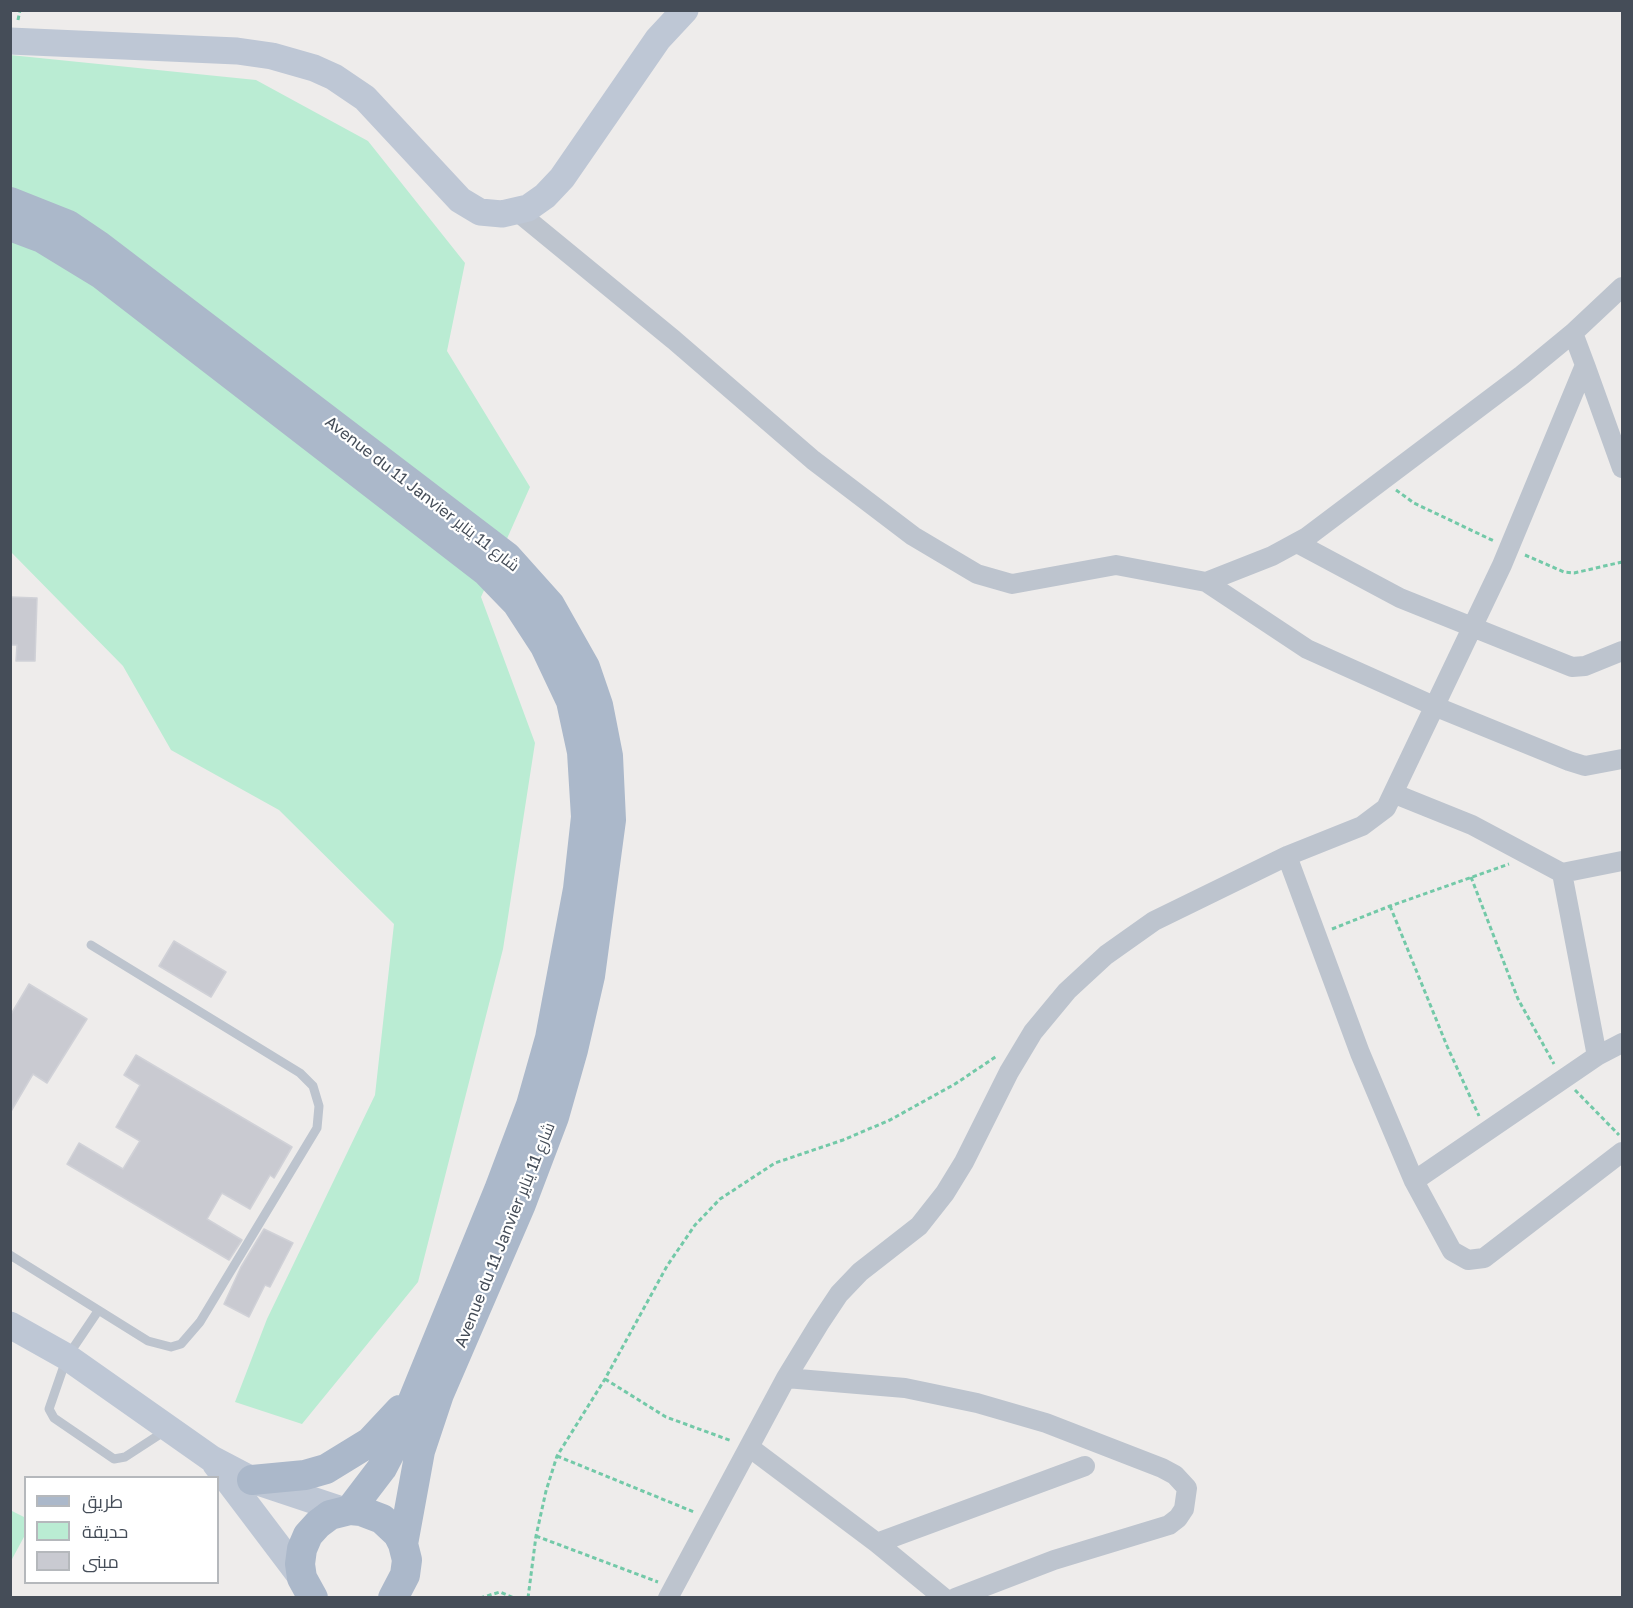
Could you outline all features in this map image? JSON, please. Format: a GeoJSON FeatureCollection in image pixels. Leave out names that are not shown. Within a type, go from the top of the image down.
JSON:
{"type":"FeatureCollection","features":[{"type":"Feature","properties":{"kind":"main road","name":"Avenue du 11 Janvier شارع 11 يناير"},"geometry":{"type":"LineString","coordinates":[[10,202],[68,225],[99,246],[507,557],[550,605],[585,667],[598,705],[608,756],[611,820],[590,976],[573,1050],[554,1117],[521,1204],[435,1406],[414,1474],[403,1544],[406,1560],[405,1575],[397,1595]]}},
{"type":"Feature","properties":{"kind":"main road","name":"Avenue du 11 Janvier شارع 11 يناير"},"geometry":{"type":"LineString","coordinates":[[10,226],[42,238],[101,274],[487,572],[517,603],[544,646],[571,701],[582,752],[586,817],[578,889],[550,1038],[531,1105],[398,1437],[382,1468],[347,1511]]}},
{"type":"Feature","properties":{"kind":"main road"},"geometry":{"type":"LineString","coordinates":[[252,1480],[304,1475],[326,1469],[348,1458],[390,1424],[418,1386]]}},
{"type":"Feature","properties":{"kind":"main road"},"geometry":{"type":"LineString","coordinates":[[308,1588],[300,1564],[308,1535],[330,1515],[347,1511],[372,1514],[382,1518],[398,1534],[403,1544]]}},
{"type":"Feature","properties":{"kind":"street"},"geometry":{"type":"LineString","coordinates":[[10,41],[246,52],[272,56],[314,68],[334,77],[365,98],[460,200],[480,212],[502,214],[518,212],[545,196],[562,178],[658,39],[685,10]]}},
{"type":"Feature","properties":{"kind":"street"},"geometry":{"type":"LineString","coordinates":[[518,212],[674,340],[813,460],[913,537],[977,574],[1012,584],[1116,565],[1206,582],[1307,649],[1434,706],[1569,762],[1585,766],[1623,759]]}},
{"type":"Feature","properties":{"kind":"street"},"geometry":{"type":"LineString","coordinates":[[1206,582],[1272,556],[1298,543],[1383,481],[1573,333],[1623,286]]}},
{"type":"Feature","properties":{"kind":"street"},"geometry":{"type":"LineString","coordinates":[[1573,333],[1623,468]]}},
{"type":"Feature","properties":{"kind":"street"},"geometry":{"type":"LineString","coordinates":[[671,1593],[786,1378],[839,1294],[860,1272],[919,1226],[945,1193],[964,1162],[1009,1072],[1033,1032],[1067,991],[1106,955],[1154,921],[1287,856],[1362,826],[1386,808],[1395,794],[1509,548],[1585,365]]}},
{"type":"Feature","properties":{"kind":"street"},"geometry":{"type":"LineString","coordinates":[[1298,543],[1400,598],[1572,667],[1585,666],[1623,651]]}},
{"type":"Feature","properties":{"kind":"street"},"geometry":{"type":"LineString","coordinates":[[1395,794],[1472,825],[1562,873],[1623,861]]}},
{"type":"Feature","properties":{"kind":"street"},"geometry":{"type":"LineString","coordinates":[[1287,856],[1360,1053],[1414,1181],[1452,1251],[1463,1258],[1475,1261],[1484,1258],[1623,1152]]}},
{"type":"Feature","properties":{"kind":"street"},"geometry":{"type":"LineString","coordinates":[[1562,873],[1597,1056]]}},
{"type":"Feature","properties":{"kind":"street"},"geometry":{"type":"LineString","coordinates":[[1414,1181],[1597,1056],[1623,1043]]}},
{"type":"Feature","properties":{"kind":"street"},"geometry":{"type":"LineString","coordinates":[[10,1325],[67,1358],[212,1459],[252,1480],[347,1511]]}},
{"type":"Feature","properties":{"kind":"street"},"geometry":{"type":"LineString","coordinates":[[786,1378],[905,1388],[977,1403],[1046,1423],[1162,1468],[1175,1475],[1187,1488],[1184,1509],[1169,1525],[1054,1560],[955,1598]]}},
{"type":"Feature","properties":{"kind":"street"},"geometry":{"type":"LineString","coordinates":[[749,1447],[877,1543],[944,1598]]}},
{"type":"Feature","properties":{"kind":"street"},"geometry":{"type":"LineString","coordinates":[[212,1459],[308,1588]]}},
{"type":"Feature","properties":{"kind":"street"},"geometry":{"type":"LineString","coordinates":[[877,1543],[1085,1466]]}},
{"type":"Feature","properties":{"kind":"lane"},"geometry":{"type":"LineString","coordinates":[[10,1255],[98,1311],[159,1346],[181,1344],[200,1322],[305,1151],[316,1128],[319,1106],[313,1086],[300,1073],[169,990],[91,945]]}},
{"type":"Feature","properties":{"kind":"lane"},"geometry":{"type":"LineString","coordinates":[[98,1311],[67,1358],[49,1409],[54,1418],[114,1459],[126,1456],[170,1428]]}},
{"type":"Feature","properties":{"kind":"path"},"geometry":{"type":"LineString","coordinates":[[1383,481],[1414,503],[1564,572],[1574,573],[1623,562]]}},
{"type":"Feature","properties":{"kind":"path"},"geometry":{"type":"LineString","coordinates":[[1316,936],[1390,906],[1532,856]]}},
{"type":"Feature","properties":{"kind":"path"},"geometry":{"type":"LineString","coordinates":[[1471,877],[1518,999],[1550,1059],[1565,1078],[1623,1138]]}},
{"type":"Feature","properties":{"kind":"path"},"geometry":{"type":"LineString","coordinates":[[1390,906],[1447,1046],[1486,1131]]}},
{"type":"Feature","properties":{"kind":"path"},"geometry":{"type":"LineString","coordinates":[[528,1598],[536,1536],[546,1491],[558,1456],[605,1379],[667,1266],[695,1225],[720,1199],[775,1163],[843,1140],[890,1120],[956,1084],[1004,1052]]}},
{"type":"Feature","properties":{"kind":"path"},"geometry":{"type":"LineString","coordinates":[[605,1379],[666,1416],[749,1447]]}},
{"type":"Feature","properties":{"kind":"path"},"geometry":{"type":"LineString","coordinates":[[558,1456],[710,1519]]}},
{"type":"Feature","properties":{"kind":"path"},"geometry":{"type":"LineString","coordinates":[[536,1536],[671,1593]]}},
{"type":"Feature","properties":{"kind":"path"},"geometry":{"type":"LineString","coordinates":[[480,1598],[500,1592],[514,1598]]}},
{"type":"Feature","properties":{"kind":"green space"},"geometry":{"type":"Polygon","coordinates":[[[10,55],[256,80],[368,141],[465,263],[447,351],[530,487],[481,597],[535,743],[503,949],[418,1282],[302,1424],[235,1402],[267,1319],[375,1095],[394,924],[279,810],[171,750],[123,666],[11,552],[10,55]]]}},
{"type":"Feature","properties":{"kind":"green space"},"geometry":{"type":"Polygon","coordinates":[[[10,1510],[24,1517],[24,1537],[11,1561],[10,1510]]]}},
{"type":"Feature","properties":{"kind":"building"},"geometry":{"type":"Polygon","coordinates":[[[10,597],[37,598],[35,661],[16,661],[17,645],[10,645],[10,597]]]}},
{"type":"Feature","properties":{"kind":"building"},"geometry":{"type":"Polygon","coordinates":[[[174,941],[226,972],[211,997],[159,966],[174,941]]]}},
{"type":"Feature","properties":{"kind":"building"},"geometry":{"type":"Polygon","coordinates":[[[29,984],[87,1019],[47,1083],[33,1074],[10,1113],[10,1016],[29,984]]]}},
{"type":"Feature","properties":{"kind":"building"},"geometry":{"type":"Polygon","coordinates":[[[136,1055],[292,1147],[274,1178],[270,1175],[250,1209],[222,1193],[207,1219],[242,1240],[229,1260],[67,1164],[79,1143],[123,1169],[140,1141],[116,1127],[140,1085],[124,1075],[136,1055]]]}},
{"type":"Feature","properties":{"kind":"building"},"geometry":{"type":"Polygon","coordinates":[[[264,1229],[293,1243],[270,1287],[265,1285],[249,1317],[224,1304],[241,1267],[264,1229]]]}}]}
